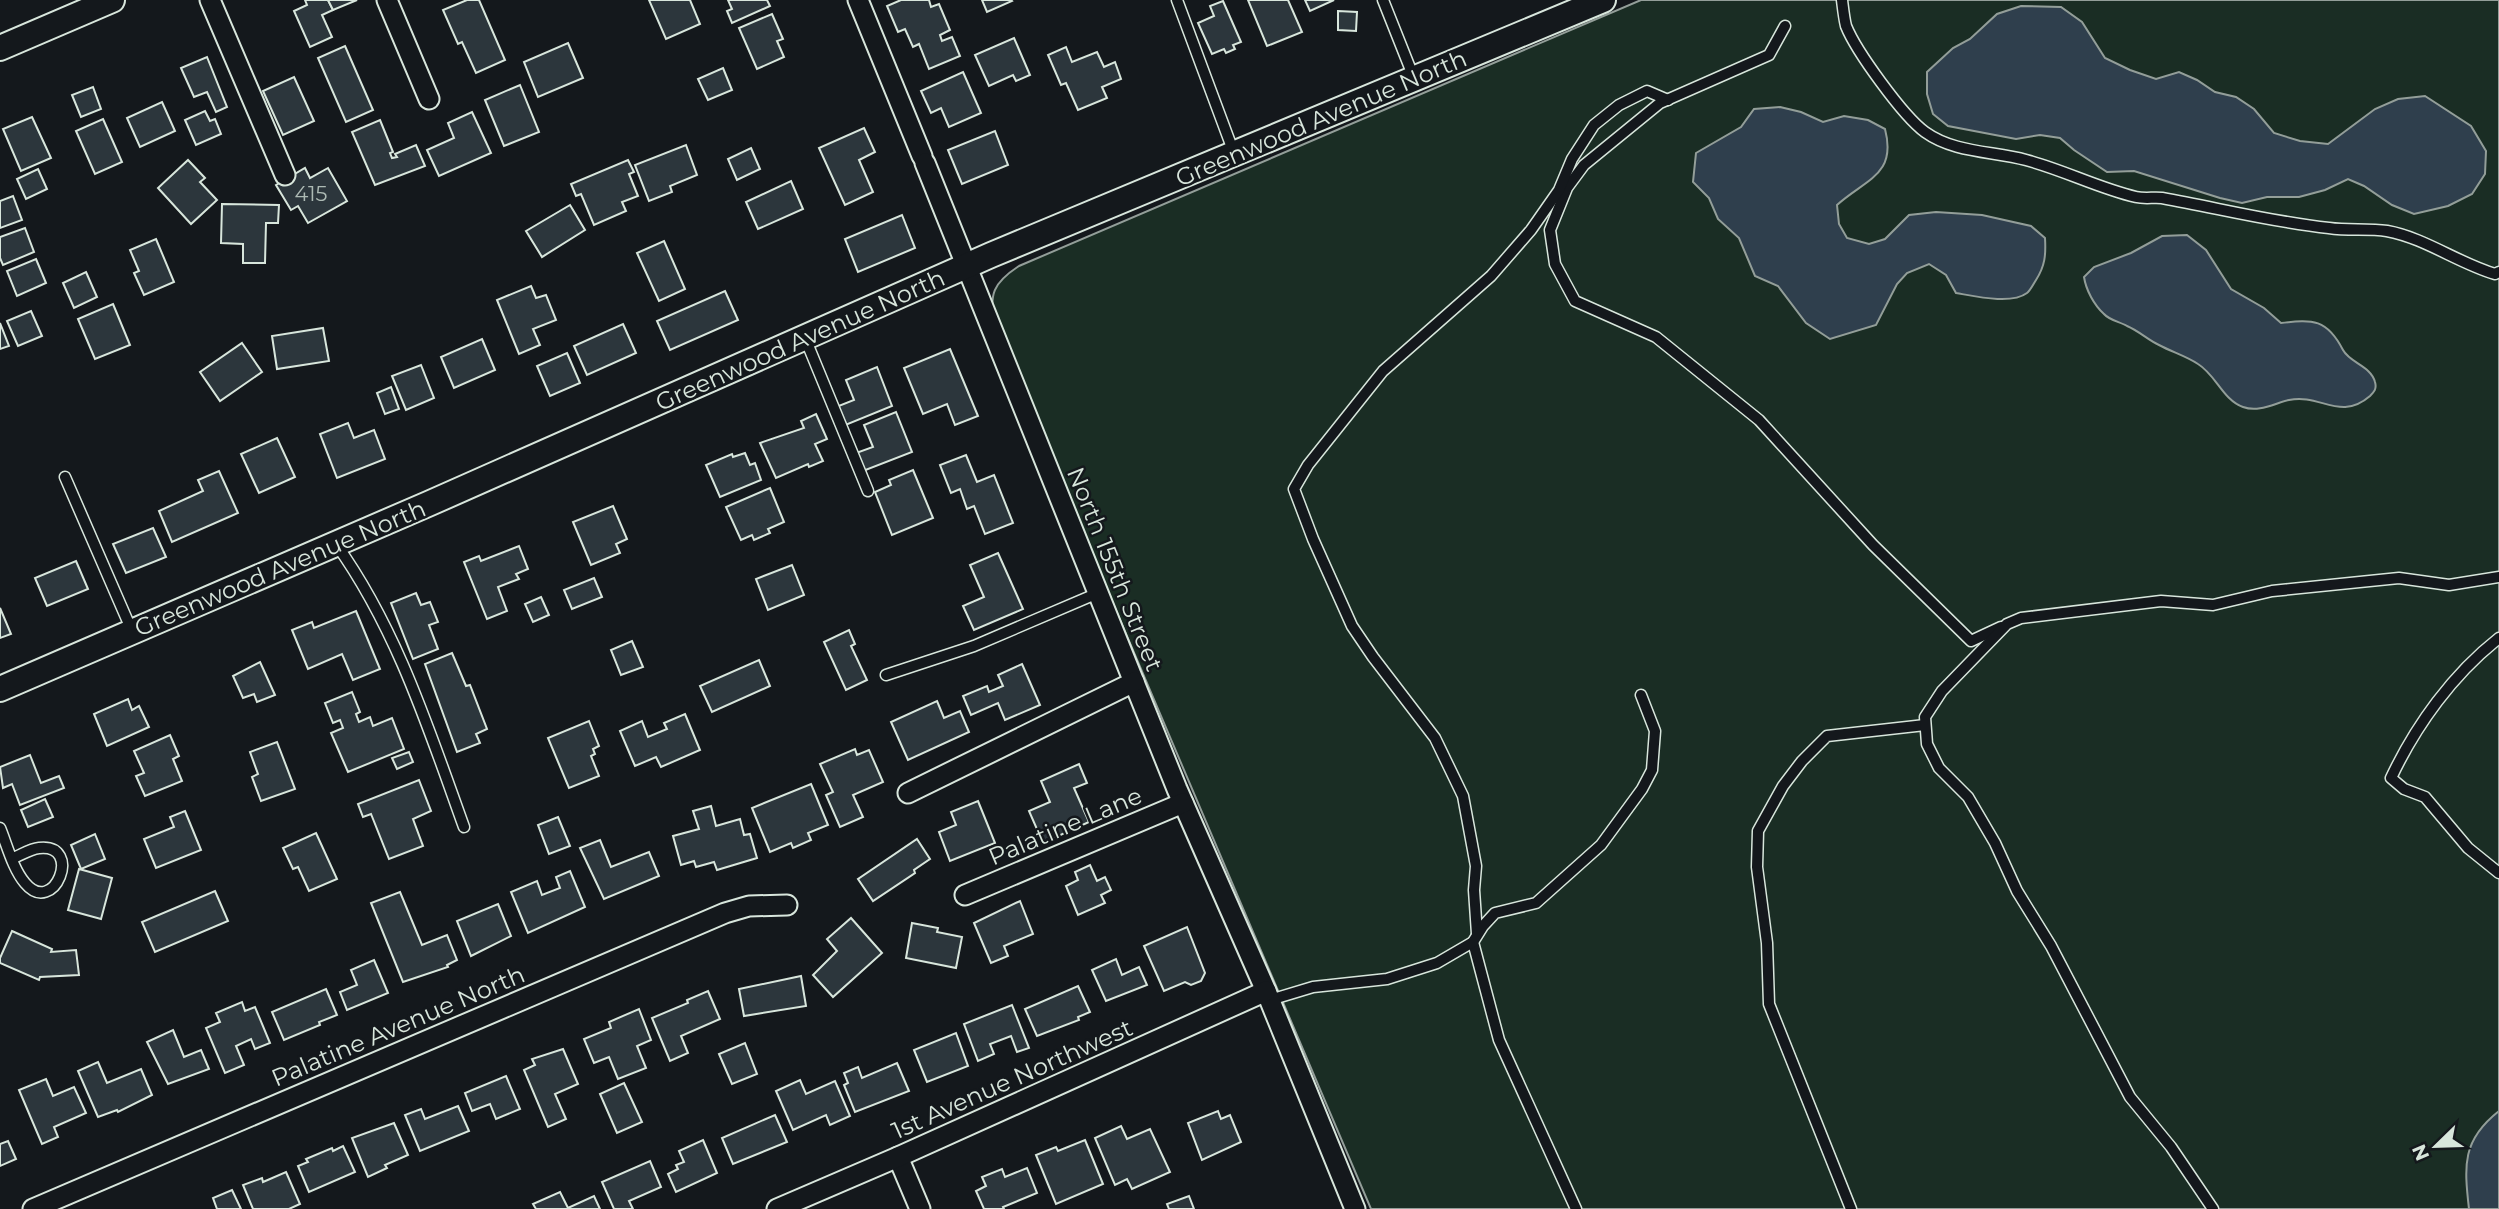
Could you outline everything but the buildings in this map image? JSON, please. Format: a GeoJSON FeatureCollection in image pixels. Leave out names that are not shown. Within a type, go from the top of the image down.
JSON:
{"type":"FeatureCollection","features":[{"type":"Feature","properties":{"kind":"street"},"geometry":{"type":"LineString","coordinates":[[0,48],[112,0]]}},
{"type":"Feature","properties":{"kind":"street"},"geometry":{"type":"LineString","coordinates":[[210,0],[285,175]]}},
{"type":"Feature","properties":{"kind":"street"},"geometry":{"type":"LineString","coordinates":[[387,0],[429,99]]}},
{"type":"Feature","properties":{"kind":"street","name":"North 155th Street"},"geometry":{"type":"LineString","coordinates":[[858,0],[1183,803],[1268,996],[1355,1209]]}},
{"type":"Feature","properties":{"kind":"street","name":"Greenwood Avenue North"},"geometry":{"type":"LineString","coordinates":[[0,689],[967,266],[1603,0]]}},
{"type":"Feature","properties":{"kind":"street"},"geometry":{"type":"LineString","coordinates":[[908,793],[1134,682]]}},
{"type":"Feature","properties":{"kind":"street","name":"Palatine Lane"},"geometry":{"type":"LineString","coordinates":[[965,895],[1183,803]]}},
{"type":"Feature","properties":{"kind":"street","name":"Palatine Avenue North"},"geometry":{"type":"LineString","coordinates":[[33,1209],[725,913],[749,906],[787,905]]}},
{"type":"Feature","properties":{"kind":"street","name":"1st Avenue Northwest"},"geometry":{"type":"LineString","coordinates":[[777,1209],[1268,996]]}},
{"type":"Feature","properties":{"kind":"street"},"geometry":{"type":"LineString","coordinates":[[898,1157],[920,1209]]}},
{"type":"Feature","properties":{"kind":"lane"},"geometry":{"type":"LineString","coordinates":[[1177,0],[1234,154]]}},
{"type":"Feature","properties":{"kind":"lane"},"geometry":{"type":"LineString","coordinates":[[1383,0],[1414,79]]}},
{"type":"Feature","properties":{"kind":"lane"},"geometry":{"type":"LineString","coordinates":[[1842,0],[1846,25],[1860,53],[1880,80],[1925,132],[1957,147],[2024,159],[2115,192],[2141,198],[2159,198],[2215,210],[2240,212],[2283,223],[2350,231],[2386,231],[2443,251],[2471,267],[2495,274],[2499,272]]}},
{"type":"Feature","properties":{"kind":"lane"},"geometry":{"type":"LineString","coordinates":[[1785,26],[1769,54],[1660,103],[1584,165],[1567,188],[1550,230],[1555,264],[1575,301],[1656,337],[1759,420],[1873,545],[1971,641],[2021,618],[2161,601],[2213,606],[2272,591],[2348,582],[2399,578],[2449,585],[2499,577]]}},
{"type":"Feature","properties":{"kind":"lane"},"geometry":{"type":"LineString","coordinates":[[1576,1209],[1500,1041],[1475,938],[1476,866],[1463,796],[1435,738],[1352,626],[1294,489],[1323,445],[1384,371],[1492,276],[1531,230],[1559,190],[1572,159],[1594,125],[1619,105],[1647,91],[1668,100]]}},
{"type":"Feature","properties":{"kind":"lane"},"geometry":{"type":"LineString","coordinates":[[805,338],[868,491]]}},
{"type":"Feature","properties":{"kind":"lane"},"geometry":{"type":"LineString","coordinates":[[65,477],[132,632]]}},
{"type":"Feature","properties":{"kind":"lane"},"geometry":{"type":"LineString","coordinates":[[336,544],[380,615],[418,699],[464,827]]}},
{"type":"Feature","properties":{"kind":"lane"},"geometry":{"type":"LineString","coordinates":[[886,676],[974,646],[1098,593]]}},
{"type":"Feature","properties":{"kind":"lane"},"geometry":{"type":"LineString","coordinates":[[2007,624],[1942,691],[1925,718],[1927,744],[1939,768],[1968,797],[1995,843],[2017,891],[2051,946],[2130,1097],[2171,1147],[2213,1209]]}},
{"type":"Feature","properties":{"kind":"lane"},"geometry":{"type":"LineString","coordinates":[[2499,638],[2444,693],[2403,753],[2391,778],[2404,789],[2425,797],[2468,848],[2499,873]]}},
{"type":"Feature","properties":{"kind":"lane"},"geometry":{"type":"LineString","coordinates":[[1268,996],[1313,987],[1387,979],[1437,963],[1475,938],[1495,913],[1536,903],[1601,845],[1653,770],[1655,732],[1640,695]]}},
{"type":"Feature","properties":{"kind":"lane"},"geometry":{"type":"LineString","coordinates":[[1851,1209],[1769,1004],[1767,943],[1757,867],[1758,831],[1783,786],[1802,761],[1827,736],[1925,725]]}},
{"type":"Feature","properties":{"kind":"lane"},"geometry":{"type":"LineString","coordinates":[[0,828],[13,858],[23,881],[34,890],[47,890],[61,877],[62,863],[53,852],[46,849],[39,848],[13,858]]}},
{"type":"Feature","properties":{"kind":"green space"},"geometry":{"type":"Polygon","coordinates":[[[1641,0],[2499,0],[2499,1209],[1371,1209],[994,324],[993,297],[1003,278],[1019,266],[1641,0]]]}},
{"type":"Feature","properties":{"kind":"water"},"geometry":{"type":"Polygon","coordinates":[[[2021,6],[2061,7],[2082,22],[2105,58],[2156,79],[2179,72],[2215,92],[2236,97],[2254,109],[2274,133],[2300,141],[2328,144],[2375,109],[2398,99],[2425,96],[2471,126],[2486,151],[2485,174],[2472,194],[2448,206],[2414,214],[2392,205],[2364,186],[2348,179],[2325,190],[2299,197],[2267,197],[2242,203],[2134,171],[2107,172],[2060,138],[2040,135],[2016,139],[1948,126],[1933,114],[1927,94],[1927,72],[1997,14],[2021,6]]]}},
{"type":"Feature","properties":{"kind":"water"},"geometry":{"type":"Polygon","coordinates":[[[1780,107],[1801,112],[1823,122],[1844,116],[1868,120],[1885,129],[1888,144],[1883,166],[1868,182],[1837,205],[1839,224],[1847,238],[1869,244],[1885,239],[1909,215],[1936,212],[1982,215],[2031,226],[2045,238],[2045,250],[2041,270],[2029,291],[2020,297],[2002,299],[1956,293],[1946,275],[1929,264],[1907,273],[1897,284],[1876,325],[1830,339],[1806,323],[1778,286],[1755,276],[1739,238],[1718,219],[1709,198],[1693,182],[1696,153],[1741,127],[1754,109],[1780,107]]]}},
{"type":"Feature","properties":{"kind":"water"},"geometry":{"type":"Polygon","coordinates":[[[2187,235],[2206,250],[2231,289],[2264,308],[2281,323],[2318,323],[2331,332],[2346,354],[2373,377],[2376,387],[2373,393],[2349,407],[2300,399],[2249,409],[2230,399],[2210,374],[2198,364],[2109,318],[2097,306],[2084,277],[2094,267],[2131,253],[2162,236],[2187,235]]]}},
{"type":"Feature","properties":{"kind":"water"},"geometry":{"type":"Polygon","coordinates":[[[2499,1111],[2499,1209],[2469,1209],[2466,1179],[2468,1154],[2478,1132],[2499,1111]]]}}]}
